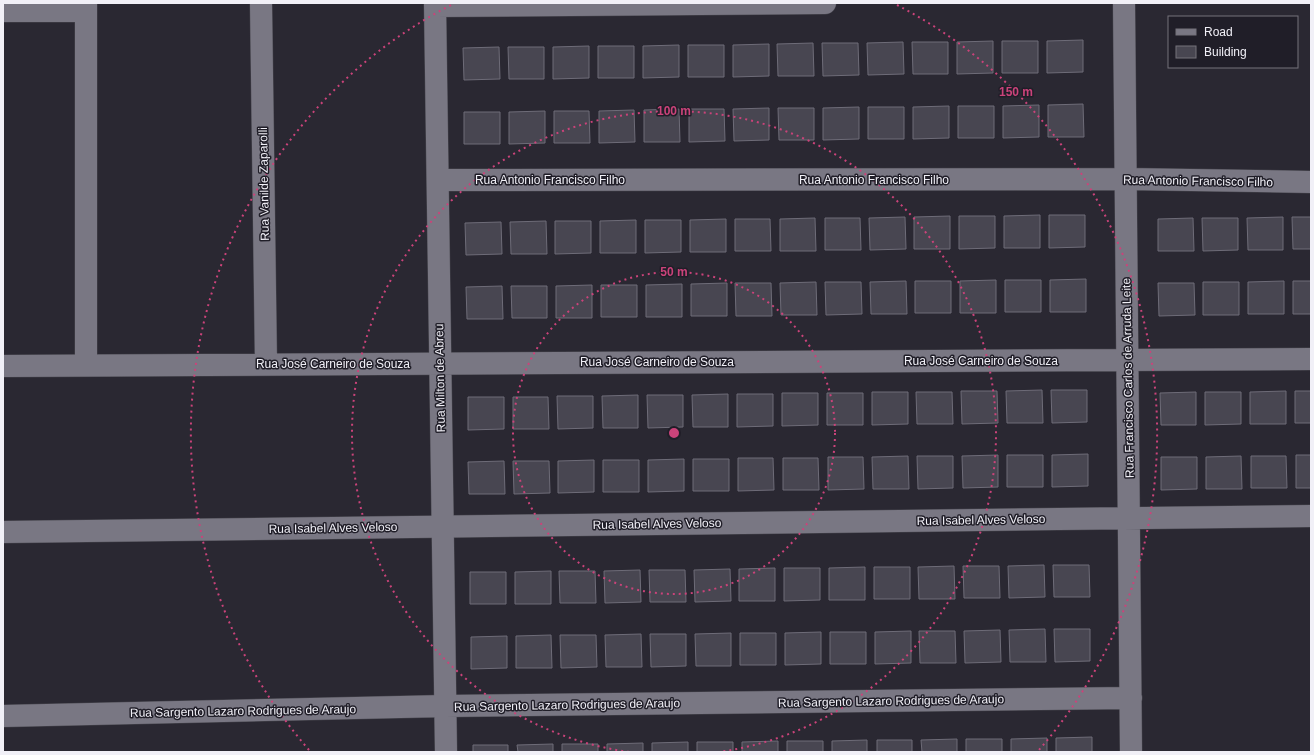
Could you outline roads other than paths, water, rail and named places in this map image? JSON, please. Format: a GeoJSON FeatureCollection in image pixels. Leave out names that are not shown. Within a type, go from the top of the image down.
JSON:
{"type":"FeatureCollection","features":[{"type":"Feature","properties":{"kind":"street","name":"Rua Vanilde Zaparolli"},"geometry":{"type":"LineString","coordinates":[[261,3],[266,364]]}},
{"type":"Feature","properties":{"kind":"street"},"geometry":{"type":"LineString","coordinates":[[435,4],[825,3]]}},
{"type":"Feature","properties":{"kind":"street","name":"Rua Francisco Carlos de Arruda Leite"},"geometry":{"type":"LineString","coordinates":[[1124,3],[1131,752]]}},
{"type":"Feature","properties":{"kind":"street","name":"Rua Milton de Abreu"},"geometry":{"type":"LineString","coordinates":[[435,4],[446,752]]}},
{"type":"Feature","properties":{"kind":"street"},"geometry":{"type":"LineString","coordinates":[[3,11],[86,7],[86,365]]}},
{"type":"Feature","properties":{"kind":"street","name":"Rua Antonio Francisco Filho"},"geometry":{"type":"LineString","coordinates":[[438,180],[1126,179],[1311,182]]}},
{"type":"Feature","properties":{"kind":"street","name":"Rua José Carneiro de Souza"},"geometry":{"type":"LineString","coordinates":[[3,366],[1311,359]]}},
{"type":"Feature","properties":{"kind":"street","name":"Rua Isabel Alves Veloso"},"geometry":{"type":"LineString","coordinates":[[3,532],[1311,516]]}},
{"type":"Feature","properties":{"kind":"street","name":"Rua Sargento Lazaro Rodrigues de Araujo"},"geometry":{"type":"LineString","coordinates":[[3,716],[445,706],[1131,698]]}}]}
